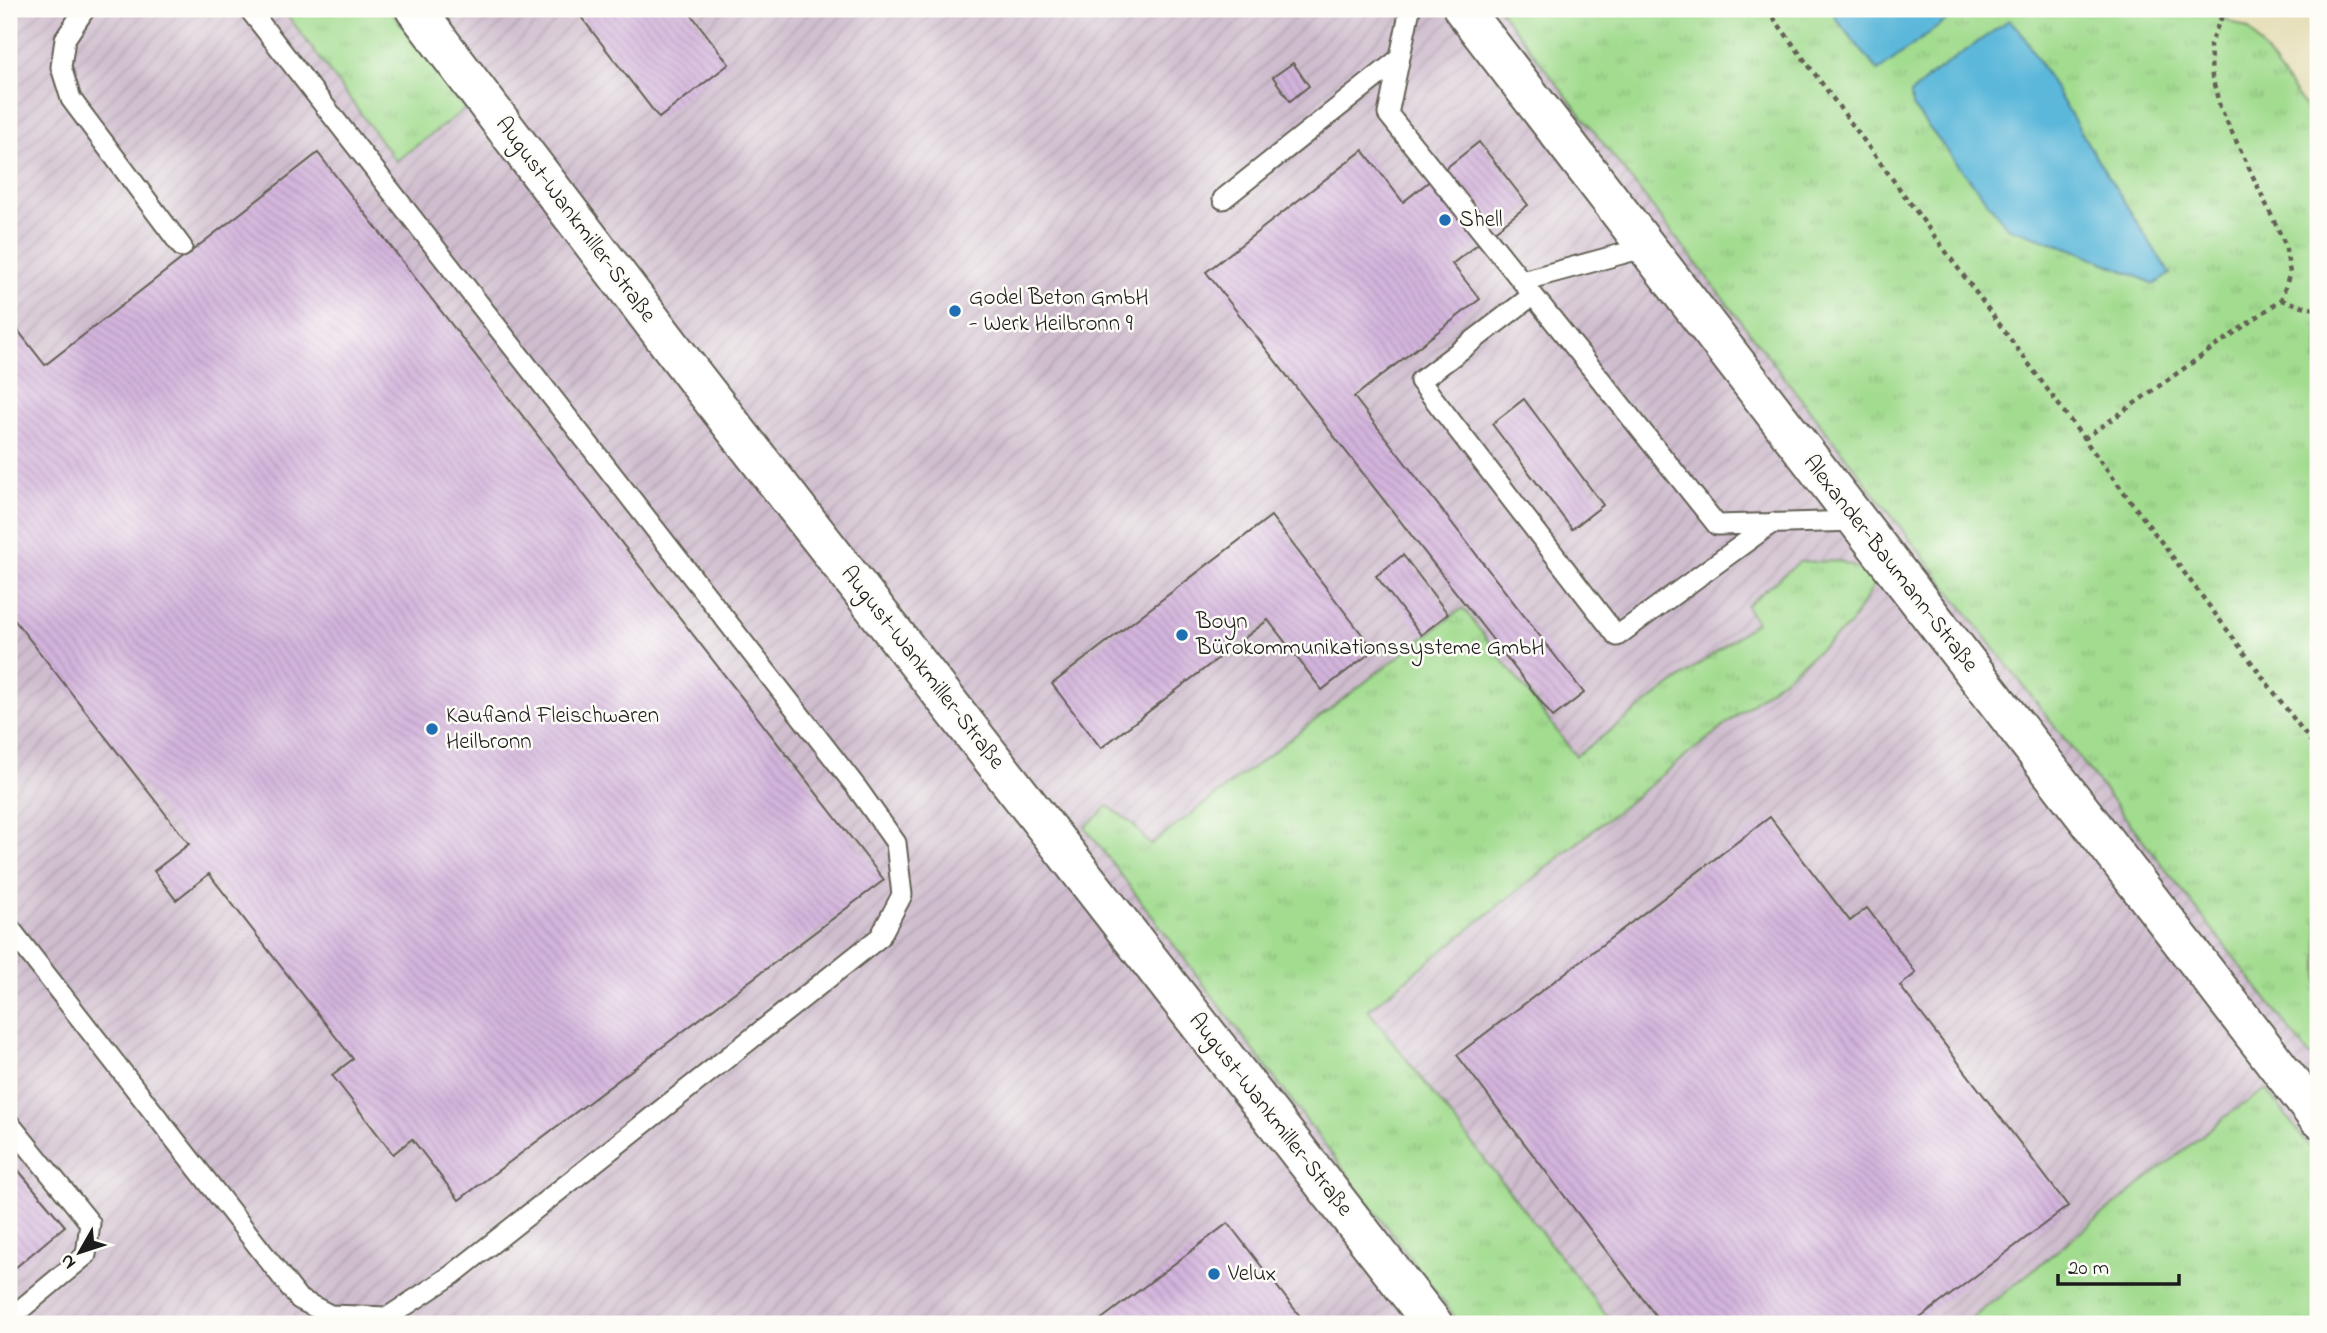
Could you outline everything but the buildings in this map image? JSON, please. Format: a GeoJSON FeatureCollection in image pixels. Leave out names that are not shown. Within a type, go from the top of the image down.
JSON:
{"type":"FeatureCollection","features":[{"type":"Feature","properties":{"kind":"street","name":"August-Wankmiller-Straße"},"geometry":{"type":"LineString","coordinates":[[415,9],[693,375],[1433,1324]]}},
{"type":"Feature","properties":{"kind":"street","name":"Alexander-Baumann-Straße"},"geometry":{"type":"LineString","coordinates":[[1463,9],[2318,1118]]}},
{"type":"Feature","properties":{"kind":"lane"},"geometry":{"type":"LineString","coordinates":[[85,9],[65,39],[61,67],[71,99],[182,247]]}},
{"type":"Feature","properties":{"kind":"lane"},"geometry":{"type":"LineString","coordinates":[[9,927],[299,1299],[330,1315],[388,1317],[452,1275],[880,937],[902,895],[896,843],[857,788],[249,9]]}},
{"type":"Feature","properties":{"kind":"lane"},"geometry":{"type":"LineString","coordinates":[[1410,9],[1388,114],[1717,525],[1857,521]]}},
{"type":"Feature","properties":{"kind":"lane"},"geometry":{"type":"LineString","coordinates":[[1223,199],[1399,59]]}},
{"type":"Feature","properties":{"kind":"lane"},"geometry":{"type":"LineString","coordinates":[[1647,247],[1527,288],[1420,381],[1617,636],[1772,523]]}},
{"type":"Feature","properties":{"kind":"lane"},"geometry":{"type":"LineString","coordinates":[[9,1123],[90,1223],[86,1255],[9,1319]]}},
{"type":"Feature","properties":{"kind":"path"},"geometry":{"type":"LineString","coordinates":[[1767,9],[2318,751]]}},
{"type":"Feature","properties":{"kind":"path"},"geometry":{"type":"LineString","coordinates":[[2084,439],[2281,300],[2290,273],[2285,244],[2220,107],[2212,77],[2210,45],[2221,20],[2232,9]]}},
{"type":"Feature","properties":{"kind":"path"},"geometry":{"type":"LineString","coordinates":[[2281,300],[2318,310]]}},
{"type":"Feature","properties":{"kind":"shaded area"},"geometry":{"type":"Polygon","coordinates":[[[9,9],[1499,9],[2318,1066],[2318,1324],[9,1324],[9,9]]]}},
{"type":"Feature","properties":{"kind":"green space"},"geometry":{"type":"Polygon","coordinates":[[[283,9],[389,9],[465,109],[396,161],[283,9]]]}},
{"type":"Feature","properties":{"kind":"green space"},"geometry":{"type":"Polygon","coordinates":[[[1499,9],[2203,9],[2249,29],[2318,125],[2318,1066],[1499,9]]]}},
{"type":"Feature","properties":{"kind":"green space"},"geometry":{"type":"Polygon","coordinates":[[[1840,561],[1879,577],[1849,626],[1368,1010],[1613,1324],[1460,1324],[1085,827],[1108,806],[1132,823],[1150,845],[1463,608],[1576,756],[1756,622],[1746,606],[1799,562],[1840,561]]]}},
{"type":"Feature","properties":{"kind":"green space"},"geometry":{"type":"Polygon","coordinates":[[[2266,1089],[2318,1158],[2318,1324],[1965,1324],[2225,1117],[2266,1089]]]}},
{"type":"Feature","properties":{"kind":"water"},"geometry":{"type":"Polygon","coordinates":[[[1832,9],[1962,9],[1878,71],[1836,19],[1832,9]]]}},
{"type":"Feature","properties":{"kind":"water"},"geometry":{"type":"Polygon","coordinates":[[[2009,20],[2020,30],[2170,274],[2155,284],[2077,251],[2007,227],[1912,106],[1911,94],[1931,75],[2009,20]]]}},
{"type":"Feature","properties":{"kind":"place","name":"Shell"},"geometry":{"type":"Point","coordinates":[1445,220]}},
{"type":"Feature","properties":{"kind":"place","name":"Godel Beton GmbH - Werk Heilbronn 9"},"geometry":{"type":"Point","coordinates":[955,311]}},
{"type":"Feature","properties":{"kind":"place","name":"Boyn Bürokommunikationssysteme GmbH"},"geometry":{"type":"Point","coordinates":[1182,635]}},
{"type":"Feature","properties":{"kind":"place","name":"Kaufland Fleischwaren Heilbronn"},"geometry":{"type":"Point","coordinates":[432,729]}},
{"type":"Feature","properties":{"kind":"place","name":"Velux"},"geometry":{"type":"Point","coordinates":[1214,1274]}}]}
